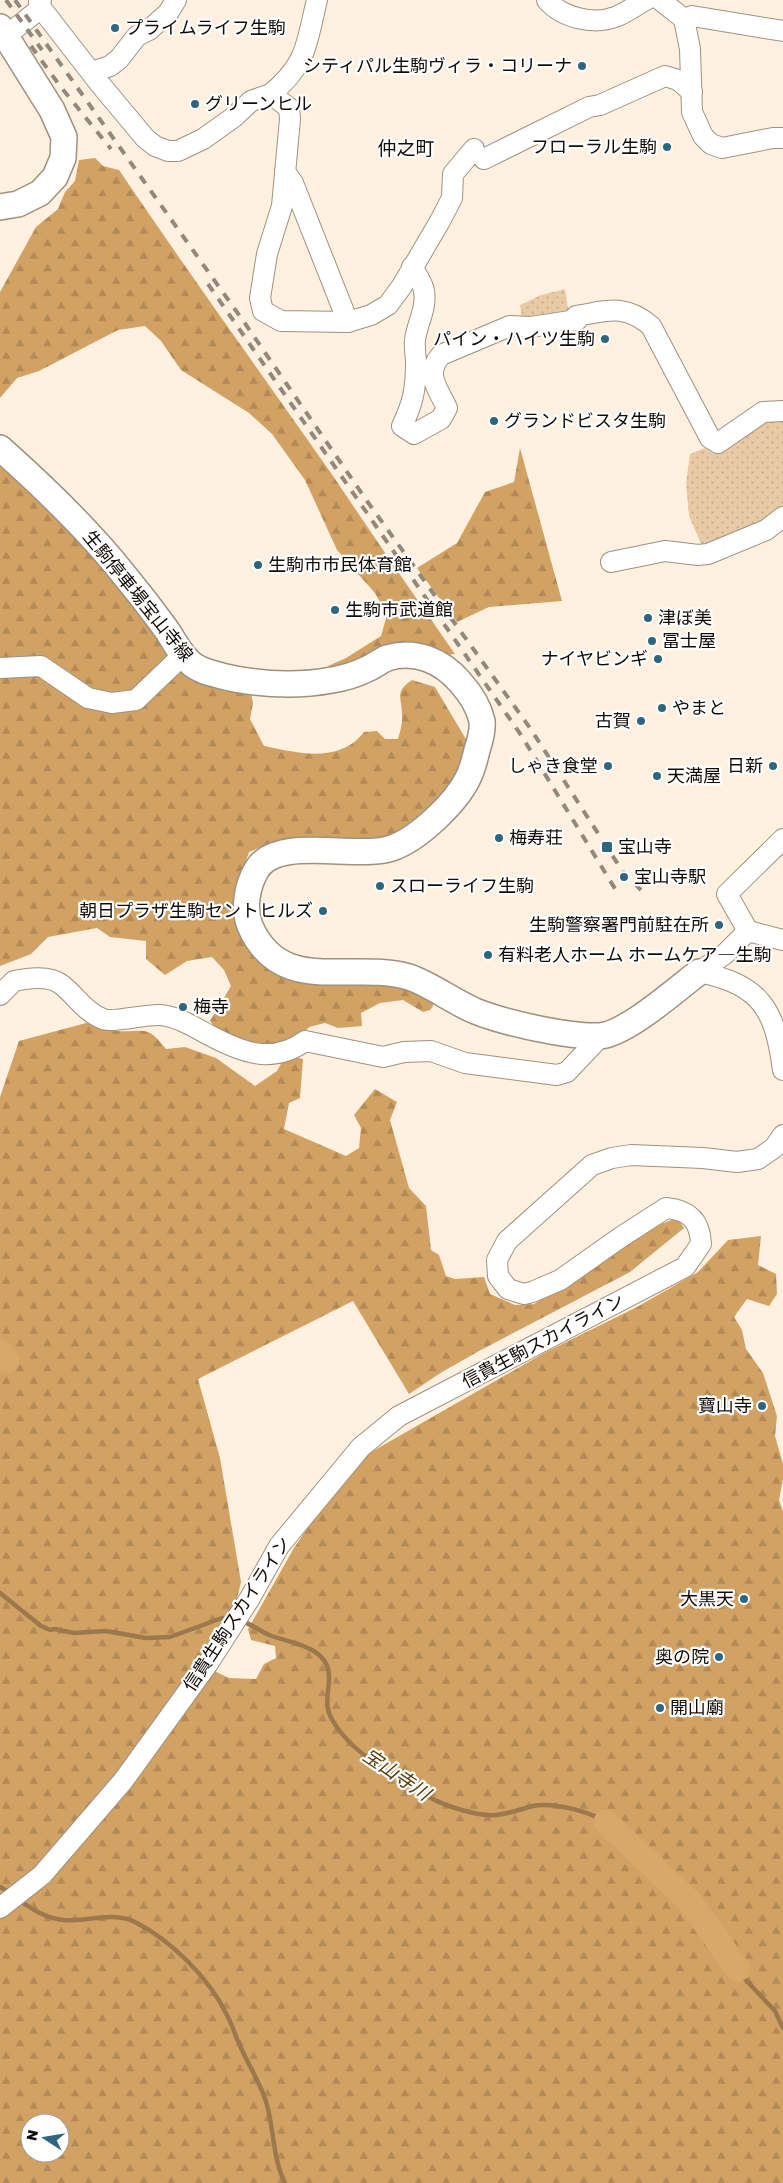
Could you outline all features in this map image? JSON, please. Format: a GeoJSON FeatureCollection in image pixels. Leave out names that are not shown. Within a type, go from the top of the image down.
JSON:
{"type":"FeatureCollection","features":[{"type":"Feature","properties":{"kind":"main road"},"geometry":{"type":"LineString","coordinates":[[0,207],[18,204],[40,193],[55,177],[63,158],[64,137],[52,110],[3,31]]}},
{"type":"Feature","properties":{"kind":"main road","name":"生駒停車場宝山寺線"},"geometry":{"type":"LineString","coordinates":[[0,448],[64,507],[94,538],[146,601],[183,655],[195,666],[208,672],[237,679],[269,683],[302,684],[334,680],[362,672],[388,658],[410,654],[427,658],[457,678],[476,706],[482,722],[481,738],[468,779],[455,797],[421,831],[392,848],[355,853],[312,850],[288,851],[268,857],[258,866],[250,883],[246,903],[247,919],[264,950],[279,962],[297,970],[311,972],[362,971],[405,976],[476,1011],[501,1019],[554,1031],[601,1036],[631,1023],[699,972]]}},
{"type":"Feature","properties":{"kind":"street"},"geometry":{"type":"LineString","coordinates":[[92,72],[110,66],[137,36],[149,30],[168,13],[176,0]]}},
{"type":"Feature","properties":{"kind":"street"},"geometry":{"type":"LineString","coordinates":[[3,31],[40,2],[144,138],[155,146],[168,151],[178,151],[202,139],[234,117],[251,101],[272,94],[289,79],[299,65],[310,32],[317,0]]}},
{"type":"Feature","properties":{"kind":"street"},"geometry":{"type":"LineString","coordinates":[[548,0],[553,7],[575,17],[593,20],[615,17],[646,0]]}},
{"type":"Feature","properties":{"kind":"street"},"geometry":{"type":"LineString","coordinates":[[660,0],[684,19],[690,49],[692,112],[695,123],[703,136],[711,144],[722,148],[773,138],[783,138]]}},
{"type":"Feature","properties":{"kind":"street"},"geometry":{"type":"LineString","coordinates":[[684,19],[692,16],[783,32]]}},
{"type":"Feature","properties":{"kind":"street"},"geometry":{"type":"LineString","coordinates":[[272,94],[289,108],[290,119],[282,206],[267,254],[260,298],[263,311],[281,322],[348,322],[371,315],[388,305],[402,286],[452,198],[453,174],[479,154],[589,107],[600,105],[665,76],[678,80],[692,92]]}},
{"type":"Feature","properties":{"kind":"street"},"geometry":{"type":"LineString","coordinates":[[285,172],[293,183],[348,322]]}},
{"type":"Feature","properties":{"kind":"street"},"geometry":{"type":"LineString","coordinates":[[412,267],[424,289],[425,300],[424,310],[417,326],[415,342],[416,360],[413,404],[402,426],[414,434],[441,419],[447,408],[432,377],[434,364],[441,355],[510,326],[531,327],[616,309],[641,318],[651,326],[710,438],[718,442],[763,412],[783,411]]}},
{"type":"Feature","properties":{"kind":"street"},"geometry":{"type":"LineString","coordinates":[[611,562],[665,550],[698,555],[708,554],[766,530],[783,517]]}},
{"type":"Feature","properties":{"kind":"street"},"geometry":{"type":"LineString","coordinates":[[0,668],[41,666],[88,698],[112,702],[136,700],[183,655]]}},
{"type":"Feature","properties":{"kind":"street"},"geometry":{"type":"LineString","coordinates":[[783,839],[727,894],[748,931],[783,940]]}},
{"type":"Feature","properties":{"kind":"street"},"geometry":{"type":"LineString","coordinates":[[699,972],[725,954],[748,931]]}},
{"type":"Feature","properties":{"kind":"street"},"geometry":{"type":"LineString","coordinates":[[699,972],[720,976],[744,987],[758,999],[769,1012],[779,1038],[783,1070]]}},
{"type":"Feature","properties":{"kind":"street"},"geometry":{"type":"LineString","coordinates":[[0,995],[14,981],[46,979],[61,984],[86,1009],[104,1020],[161,1015],[192,1024],[208,1035],[239,1049],[263,1055],[280,1054],[294,1049],[304,1041],[383,1057],[404,1052],[431,1051],[465,1063],[556,1075],[567,1072],[601,1036]]}},
{"type":"Feature","properties":{"kind":"street","name":"信貴生駒スカイライン"},"geometry":{"type":"LineString","coordinates":[[2,1908],[32,1884],[122,1780],[206,1664],[250,1598],[279,1546],[355,1454],[369,1440],[399,1416],[685,1266],[701,1244],[697,1223],[689,1215],[666,1208],[560,1280],[532,1292],[516,1292],[503,1284],[498,1276],[498,1260],[507,1240],[592,1165],[612,1158],[631,1155],[703,1158],[738,1162],[758,1159],[774,1148],[783,1135]]}},
{"type":"Feature","properties":{"kind":"green space"},"geometry":{"type":"Polygon","coordinates":[[[95,158],[103,166],[119,170],[455,654],[333,669],[328,666],[346,658],[381,636],[387,615],[375,593],[337,550],[305,480],[272,434],[249,413],[181,370],[161,341],[145,326],[118,330],[39,371],[17,378],[0,398],[0,292],[36,227],[58,209],[65,192],[75,181],[79,160],[95,158]]]}},
{"type":"Feature","properties":{"kind":"green space"},"geometry":{"type":"Polygon","coordinates":[[[520,448],[562,601],[489,607],[457,622],[417,568],[457,543],[485,492],[514,482],[520,448]]]}},
{"type":"Feature","properties":{"kind":"green space"},"geometry":{"type":"Polygon","coordinates":[[[0,465],[13,475],[109,572],[157,632],[250,689],[253,703],[250,719],[264,746],[317,754],[343,749],[364,732],[377,731],[385,739],[398,739],[402,721],[400,695],[403,688],[412,680],[435,687],[470,746],[446,797],[394,837],[369,841],[338,840],[271,843],[249,852],[236,892],[238,924],[255,957],[282,974],[390,981],[433,996],[433,1006],[430,1010],[423,1012],[403,1000],[380,1003],[361,1013],[362,1026],[338,1028],[325,1023],[309,1027],[296,1041],[251,1047],[217,1030],[210,1021],[231,986],[224,970],[212,957],[187,961],[165,975],[146,959],[146,941],[110,937],[97,928],[48,937],[31,954],[0,966],[0,465]]]}},
{"type":"Feature","properties":{"kind":"green space"},"geometry":{"type":"Polygon","coordinates":[[[86,1023],[109,1030],[149,1032],[166,1049],[185,1047],[216,1058],[255,1086],[277,1071],[283,1060],[295,1057],[303,1059],[300,1098],[289,1103],[284,1129],[346,1156],[359,1148],[361,1128],[354,1115],[375,1089],[397,1102],[390,1120],[409,1188],[426,1206],[431,1250],[439,1255],[446,1276],[455,1279],[484,1277],[490,1294],[515,1305],[534,1304],[632,1235],[677,1218],[684,1228],[630,1272],[479,1351],[409,1394],[353,1301],[198,1379],[220,1458],[241,1582],[235,1607],[198,1663],[229,1678],[256,1679],[264,1664],[276,1658],[275,1646],[251,1640],[248,1629],[294,1548],[334,1489],[366,1455],[544,1353],[637,1307],[698,1272],[728,1240],[761,1236],[758,1265],[776,1274],[777,1294],[769,1306],[747,1299],[734,1317],[742,1330],[746,1349],[763,1373],[777,1416],[775,1436],[783,1464],[783,1479],[779,1500],[783,1511],[783,2183],[0,2183],[0,1097],[19,1041],[86,1023]]]}},
{"type":"Feature","properties":{"kind":"shaded area"},"geometry":{"type":"Polygon","coordinates":[[[565,289],[569,316],[522,321],[520,305],[541,295],[565,289]]]}},
{"type":"Feature","properties":{"kind":"shaded area"},"geometry":{"type":"Polygon","coordinates":[[[783,415],[783,512],[705,553],[689,516],[686,483],[690,454],[705,448],[714,454],[745,430],[783,415]]]}},
{"type":"Feature","properties":{"kind":"waterway","name":"宝山寺川"},"geometry":{"type":"LineString","coordinates":[[0,1352],[7,1360]]}},
{"type":"Feature","properties":{"kind":"waterway","name":"宝山寺川"},"geometry":{"type":"LineString","coordinates":[[0,1593],[41,1626],[50,1630],[55,1629],[74,1633],[106,1631],[146,1638],[170,1637],[222,1618],[229,1620]]}},
{"type":"Feature","properties":{"kind":"waterway","name":"宝山寺川"},"geometry":{"type":"LineString","coordinates":[[242,1621],[269,1635],[307,1647],[323,1658],[329,1677],[328,1710],[338,1729],[373,1762],[409,1782],[431,1798],[472,1813],[489,1815],[510,1813],[533,1806],[560,1806],[590,1814],[606,1822]]}},
{"type":"Feature","properties":{"kind":"waterway","name":"宝山寺川"},"geometry":{"type":"LineString","coordinates":[[606,1822],[690,1902],[738,1969]]}},
{"type":"Feature","properties":{"kind":"waterway","name":"宝山寺川"},"geometry":{"type":"LineString","coordinates":[[0,1887],[11,1893]]}},
{"type":"Feature","properties":{"kind":"waterway","name":"宝山寺川"},"geometry":{"type":"LineString","coordinates":[[19,1900],[40,1913],[57,1919],[117,1917],[135,1922],[176,1950],[200,1974],[229,2019],[262,2091],[267,2105],[278,2164],[285,2183]]}},
{"type":"Feature","properties":{"kind":"waterway","name":"宝山寺川"},"geometry":{"type":"LineString","coordinates":[[738,1969],[775,2011],[783,2028]]}},
{"type":"Feature","properties":{"kind":"railway"},"geometry":{"type":"LineString","coordinates":[[6,0],[42,50]]}},
{"type":"Feature","properties":{"kind":"railway"},"geometry":{"type":"LineString","coordinates":[[15,0],[244,322],[367,501],[530,728],[623,872],[641,890]]}},
{"type":"Feature","properties":{"kind":"railway"},"geometry":{"type":"LineString","coordinates":[[31,46],[60,86],[111,149]]}},
{"type":"Feature","properties":{"kind":"railway"},"geometry":{"type":"LineString","coordinates":[[208,284],[521,735],[617,892]]}},
{"type":"Feature","properties":{"kind":"place","name":"プライムライフ生駒"},"geometry":{"type":"Point","coordinates":[115,28]}},
{"type":"Feature","properties":{"kind":"place","name":"シティパル生駒ヴィラ・コリーナ"},"geometry":{"type":"Point","coordinates":[582,66]}},
{"type":"Feature","properties":{"kind":"place","name":"グリーンヒル"},"geometry":{"type":"Point","coordinates":[195,104]}},
{"type":"Feature","properties":{"kind":"place","name":"フローラル生駒"},"geometry":{"type":"Point","coordinates":[667,147]}},
{"type":"Feature","properties":{"kind":"place","name":"パイン・ハイツ生駒"},"geometry":{"type":"Point","coordinates":[605,339]}},
{"type":"Feature","properties":{"kind":"place","name":"グランドビスタ生駒"},"geometry":{"type":"Point","coordinates":[494,421]}},
{"type":"Feature","properties":{"kind":"place","name":"生駒市市民体育館"},"geometry":{"type":"Point","coordinates":[258,565]}},
{"type":"Feature","properties":{"kind":"place","name":"生駒市武道館"},"geometry":{"type":"Point","coordinates":[335,610]}},
{"type":"Feature","properties":{"kind":"place","name":"津ぼ美"},"geometry":{"type":"Point","coordinates":[648,618]}},
{"type":"Feature","properties":{"kind":"place","name":"冨士屋"},"geometry":{"type":"Point","coordinates":[652,641]}},
{"type":"Feature","properties":{"kind":"place","name":"ナイヤビンギ"},"geometry":{"type":"Point","coordinates":[658,659]}},
{"type":"Feature","properties":{"kind":"place","name":"やまと"},"geometry":{"type":"Point","coordinates":[662,708]}},
{"type":"Feature","properties":{"kind":"place","name":"古賀"},"geometry":{"type":"Point","coordinates":[641,721]}},
{"type":"Feature","properties":{"kind":"place","name":"しゃき食堂"},"geometry":{"type":"Point","coordinates":[608,766]}},
{"type":"Feature","properties":{"kind":"place","name":"日新"},"geometry":{"type":"Point","coordinates":[773,766]}},
{"type":"Feature","properties":{"kind":"place","name":"天満屋"},"geometry":{"type":"Point","coordinates":[657,776]}},
{"type":"Feature","properties":{"kind":"place","name":"梅寿荘"},"geometry":{"type":"Point","coordinates":[499,838]}},
{"type":"Feature","properties":{"kind":"place","name":"宝山寺"},"geometry":{"type":"Point","coordinates":[607,847]}},
{"type":"Feature","properties":{"kind":"place","name":"宝山寺駅"},"geometry":{"type":"Point","coordinates":[624,877]}},
{"type":"Feature","properties":{"kind":"place","name":"スローライフ生駒"},"geometry":{"type":"Point","coordinates":[380,886]}},
{"type":"Feature","properties":{"kind":"place","name":"朝日プラザ生駒セントヒルズ"},"geometry":{"type":"Point","coordinates":[323,911]}},
{"type":"Feature","properties":{"kind":"place","name":"生駒警察署門前駐在所"},"geometry":{"type":"Point","coordinates":[719,925]}},
{"type":"Feature","properties":{"kind":"place","name":"有料老人ホーム ホームケア―生駒"},"geometry":{"type":"Point","coordinates":[488,955]}},
{"type":"Feature","properties":{"kind":"place","name":"梅寺"},"geometry":{"type":"Point","coordinates":[183,1007]}},
{"type":"Feature","properties":{"kind":"place","name":"寶山寺"},"geometry":{"type":"Point","coordinates":[762,1406]}},
{"type":"Feature","properties":{"kind":"place","name":"大黒天"},"geometry":{"type":"Point","coordinates":[744,1599]}},
{"type":"Feature","properties":{"kind":"place","name":"奥の院"},"geometry":{"type":"Point","coordinates":[719,1657]}},
{"type":"Feature","properties":{"kind":"place","name":"開山廟"},"geometry":{"type":"Point","coordinates":[660,1708]}},
{"type":"Feature","properties":{"kind":"district","name":"仲之町"},"geometry":{"type":"Point","coordinates":[406,148]}}]}
